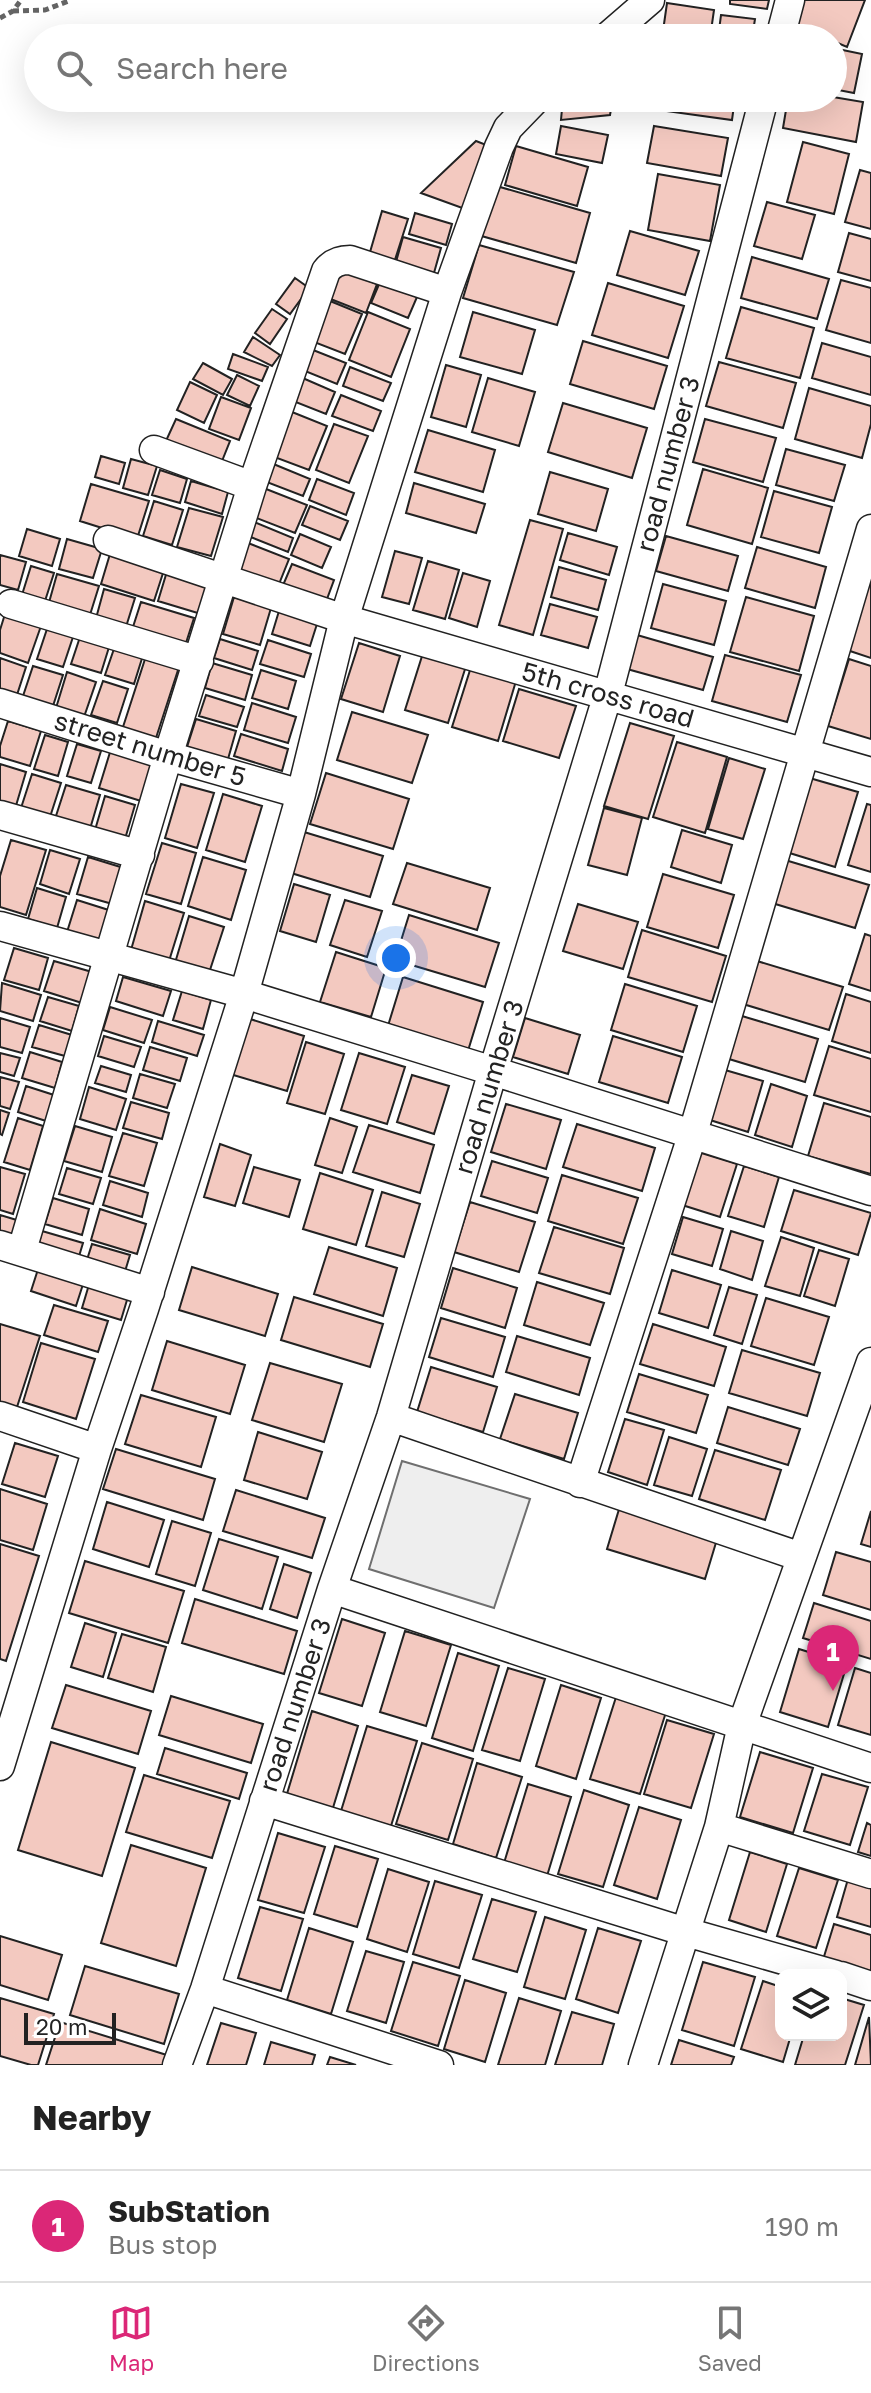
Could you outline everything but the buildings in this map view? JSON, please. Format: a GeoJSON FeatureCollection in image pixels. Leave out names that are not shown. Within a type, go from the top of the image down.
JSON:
{"type":"FeatureCollection","features":[{"type":"Feature","properties":{"kind":"street"},"geometry":{"type":"LineString","coordinates":[[622,24],[650,0]]}},
{"type":"Feature","properties":{"kind":"street"},"geometry":{"type":"LineString","coordinates":[[784,24],[790,0]]}},
{"type":"Feature","properties":{"kind":"street"},"geometry":{"type":"LineString","coordinates":[[0,1766],[10,1696],[150,1292],[244,994],[301,794],[344,619],[447,292],[499,147],[508,128],[523,112]]}},
{"type":"Feature","properties":{"kind":"street","name":"road number 3"},"geometry":{"type":"LineString","coordinates":[[177,2065],[205,1989],[332,1589],[391,1417],[608,694],[760,112]]}},
{"type":"Feature","properties":{"kind":"street"},"geometry":{"type":"LineString","coordinates":[[150,1292],[11,1247],[110,958],[168,756],[252,486],[326,271],[331,264],[350,260],[447,292]]}},
{"type":"Feature","properties":{"kind":"street"},"geometry":{"type":"LineString","coordinates":[[154,450],[252,486]]}},
{"type":"Feature","properties":{"kind":"street"},"geometry":{"type":"LineString","coordinates":[[580,1483],[692,1136],[871,529]]}},
{"type":"Feature","properties":{"kind":"street","name":"5th cross road"},"geometry":{"type":"LineString","coordinates":[[108,540],[344,619],[871,772]]}},
{"type":"Feature","properties":{"kind":"street"},"geometry":{"type":"LineString","coordinates":[[11,604],[199,661]]}},
{"type":"Feature","properties":{"kind":"street","name":"street number 5"},"geometry":{"type":"LineString","coordinates":[[0,703],[301,794]]}},
{"type":"Feature","properties":{"kind":"street"},"geometry":{"type":"LineString","coordinates":[[0,815],[140,855]]}},
{"type":"Feature","properties":{"kind":"street"},"geometry":{"type":"LineString","coordinates":[[1,930],[244,994],[871,1191]]}},
{"type":"Feature","properties":{"kind":"street"},"geometry":{"type":"LineString","coordinates":[[643,2065],[719,1827],[742,1725],[871,1362]]}},
{"type":"Feature","properties":{"kind":"street"},"geometry":{"type":"LineString","coordinates":[[0,1416],[97,1449]]}},
{"type":"Feature","properties":{"kind":"street"},"geometry":{"type":"LineString","coordinates":[[391,1417],[801,1557]]}},
{"type":"Feature","properties":{"kind":"street"},"geometry":{"type":"LineString","coordinates":[[332,1589],[871,1768]]}},
{"type":"Feature","properties":{"kind":"street"},"geometry":{"type":"LineString","coordinates":[[264,1801],[814,1969]]}},
{"type":"Feature","properties":{"kind":"street"},"geometry":{"type":"LineString","coordinates":[[719,1827],[871,1874]]}},
{"type":"Feature","properties":{"kind":"street"},"geometry":{"type":"LineString","coordinates":[[847,1979],[871,1986]]}},
{"type":"Feature","properties":{"kind":"street"},"geometry":{"type":"LineString","coordinates":[[205,1989],[439,2065]]}},
{"type":"Feature","properties":{"kind":"path"},"geometry":{"type":"LineString","coordinates":[[0,18],[13,11],[21,0]]}},
{"type":"Feature","properties":{"kind":"path"},"geometry":{"type":"LineString","coordinates":[[13,11],[45,10],[71,0]]}},
{"type":"Feature","properties":{"kind":"shaded area"},"geometry":{"type":"Polygon","coordinates":[[[402,1461],[530,1499],[494,1608],[369,1569],[402,1461]]]}},
{"type":"Feature","properties":{"kind":"place","name":"SubStation"},"geometry":{"type":"Point","coordinates":[833,1691]}}]}
